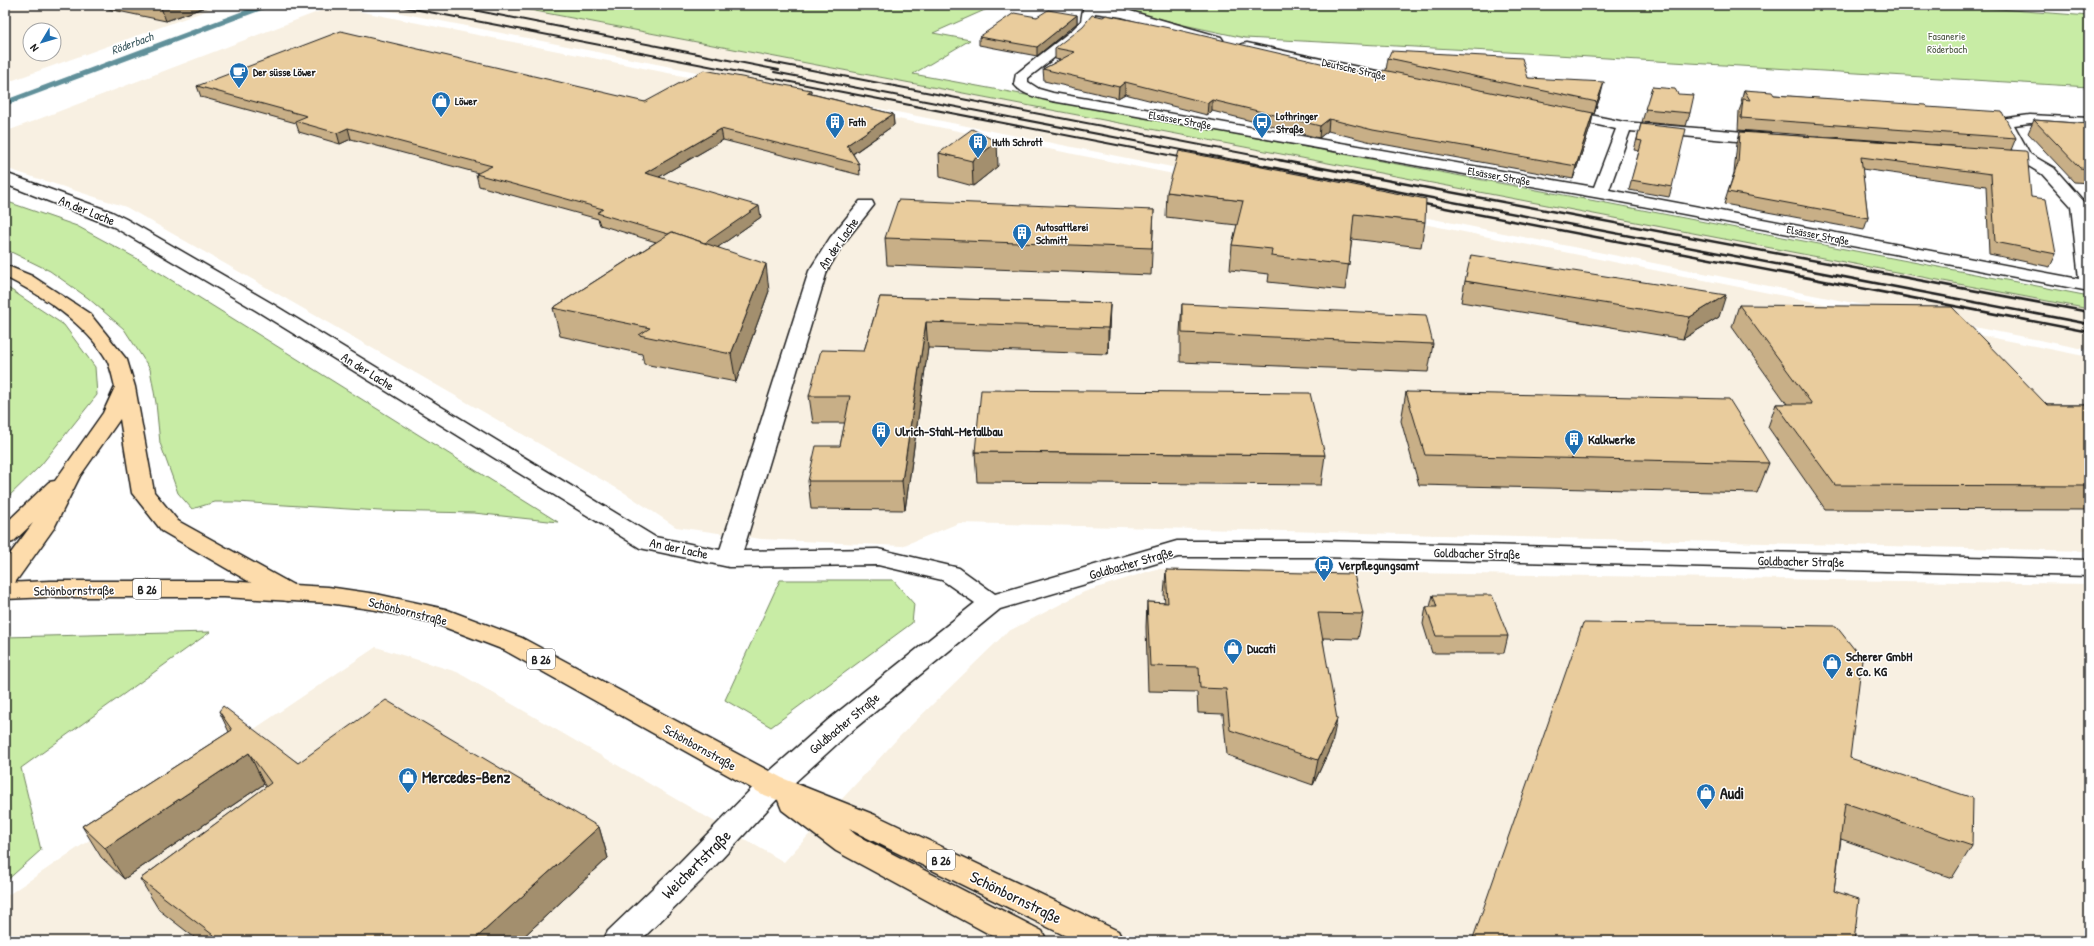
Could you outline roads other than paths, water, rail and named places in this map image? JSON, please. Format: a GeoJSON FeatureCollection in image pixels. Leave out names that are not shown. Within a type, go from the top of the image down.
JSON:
{"type":"FeatureCollection","features":[{"type":"Feature","properties":{"kind":"main road"},"geometry":{"type":"LineString","coordinates":[[5,270],[26,280],[83,318],[117,360],[125,387],[143,493],[170,526],[288,593]]}},
{"type":"Feature","properties":{"kind":"main road"},"geometry":{"type":"LineString","coordinates":[[5,578],[42,528],[69,475],[113,414],[125,387]]}},
{"type":"Feature","properties":{"kind":"main road"},"geometry":{"type":"LineString","coordinates":[[5,537],[69,475]]}},
{"type":"Feature","properties":{"kind":"main road","name":"Schönbornstraße"},"geometry":{"type":"LineString","coordinates":[[5,592],[50,589],[216,589],[328,595],[436,615],[513,644],[772,786],[865,823],[1107,941]]}},
{"type":"Feature","properties":{"kind":"main road","name":"Schönbornstraße"},"geometry":{"type":"LineString","coordinates":[[772,786],[846,843],[1031,941]]}},
{"type":"Feature","properties":{"kind":"street","name":"Deutsche Straße"},"geometry":{"type":"LineString","coordinates":[[1087,7],[1124,13],[1194,34],[1234,44],[1343,66],[1423,85]]}},
{"type":"Feature","properties":{"kind":"street","name":"Elsässer Straße"},"geometry":{"type":"LineString","coordinates":[[1087,7],[1087,22],[1077,33],[1022,77],[1021,84],[1025,88],[1052,97],[1600,193],[2089,286]]}},
{"type":"Feature","properties":{"kind":"street"},"geometry":{"type":"LineString","coordinates":[[1547,110],[1624,126],[1781,140]]}},
{"type":"Feature","properties":{"kind":"street"},"geometry":{"type":"LineString","coordinates":[[2024,157],[2005,122],[2030,119],[2089,122]]}},
{"type":"Feature","properties":{"kind":"street"},"geometry":{"type":"LineString","coordinates":[[1600,193],[1624,126]]}},
{"type":"Feature","properties":{"kind":"street"},"geometry":{"type":"LineString","coordinates":[[1984,154],[2024,157],[2048,171],[2084,205],[2089,286]]}},
{"type":"Feature","properties":{"kind":"street","name":"An der Lache"},"geometry":{"type":"LineString","coordinates":[[5,178],[106,216],[120,223],[264,307],[648,543],[729,558],[878,557],[950,574],[991,603]]}},
{"type":"Feature","properties":{"kind":"street","name":"An der Lache"},"geometry":{"type":"LineString","coordinates":[[729,558],[818,271],[836,242],[866,205]]}},
{"type":"Feature","properties":{"kind":"street","name":"Goldbacher Straße"},"geometry":{"type":"LineString","coordinates":[[772,786],[838,727],[991,603],[1177,549],[1336,549],[2089,568]]}},
{"type":"Feature","properties":{"kind":"street","name":"Weichertstraße"},"geometry":{"type":"LineString","coordinates":[[619,941],[690,872],[772,786]]}},
{"type":"Feature","properties":{"kind":"waterway","name":"Röderbach"},"geometry":{"type":"LineString","coordinates":[[5,103],[267,5]]}},
{"type":"Feature","properties":{"kind":"railway"},"geometry":{"type":"LineString","coordinates":[[393,5],[1189,159]]}},
{"type":"Feature","properties":{"kind":"railway"},"geometry":{"type":"LineString","coordinates":[[448,5],[779,70]]}},
{"type":"Feature","properties":{"kind":"railway"},"geometry":{"type":"LineString","coordinates":[[765,61],[1284,161]]}},
{"type":"Feature","properties":{"kind":"railway"},"geometry":{"type":"LineString","coordinates":[[774,72],[1239,161]]}},
{"type":"Feature","properties":{"kind":"railway"},"geometry":{"type":"LineString","coordinates":[[1234,160],[2089,324]]}},
{"type":"Feature","properties":{"kind":"railway"},"geometry":{"type":"LineString","coordinates":[[1279,160],[2089,312]]}},
{"type":"Feature","properties":{"kind":"railway"},"geometry":{"type":"LineString","coordinates":[[1414,202],[2089,332]]}},
{"type":"Feature","properties":{"kind":"place","name":"Der süsse Löwer"},"geometry":{"type":"Point","coordinates":[239,89]}},
{"type":"Feature","properties":{"kind":"place","name":"Löwer"},"geometry":{"type":"Point","coordinates":[441,118]}},
{"type":"Feature","properties":{"kind":"place","name":"Fath"},"geometry":{"type":"Point","coordinates":[835,139]}},
{"type":"Feature","properties":{"kind":"place","name":"Lothringer Straße"},"geometry":{"type":"Point","coordinates":[1262,139]}},
{"type":"Feature","properties":{"kind":"place","name":"Huth Schrott"},"geometry":{"type":"Point","coordinates":[978,159]}},
{"type":"Feature","properties":{"kind":"place","name":"Autosattlerei Schmitt"},"geometry":{"type":"Point","coordinates":[1022,250]}},
{"type":"Feature","properties":{"kind":"place","name":"Ulrich-Stahl-Metallbau"},"geometry":{"type":"Point","coordinates":[881,448]}},
{"type":"Feature","properties":{"kind":"place","name":"Kalkwerke"},"geometry":{"type":"Point","coordinates":[1574,456]}},
{"type":"Feature","properties":{"kind":"place","name":"Verpflegungsamt"},"geometry":{"type":"Point","coordinates":[1324,582]}},
{"type":"Feature","properties":{"kind":"place","name":"Ducati"},"geometry":{"type":"Point","coordinates":[1233,665]}},
{"type":"Feature","properties":{"kind":"place","name":"Scherer GmbH & Co. KG"},"geometry":{"type":"Point","coordinates":[1832,680]}},
{"type":"Feature","properties":{"kind":"place","name":"Mercedes-Benz"},"geometry":{"type":"Point","coordinates":[408,794]}},
{"type":"Feature","properties":{"kind":"place","name":"Audi"},"geometry":{"type":"Point","coordinates":[1706,810]}},
{"type":"Feature","properties":{"kind":"park label","name":"Fasanerie Röderbach"},"geometry":{"type":"Point","coordinates":[1947,42]}}]}
